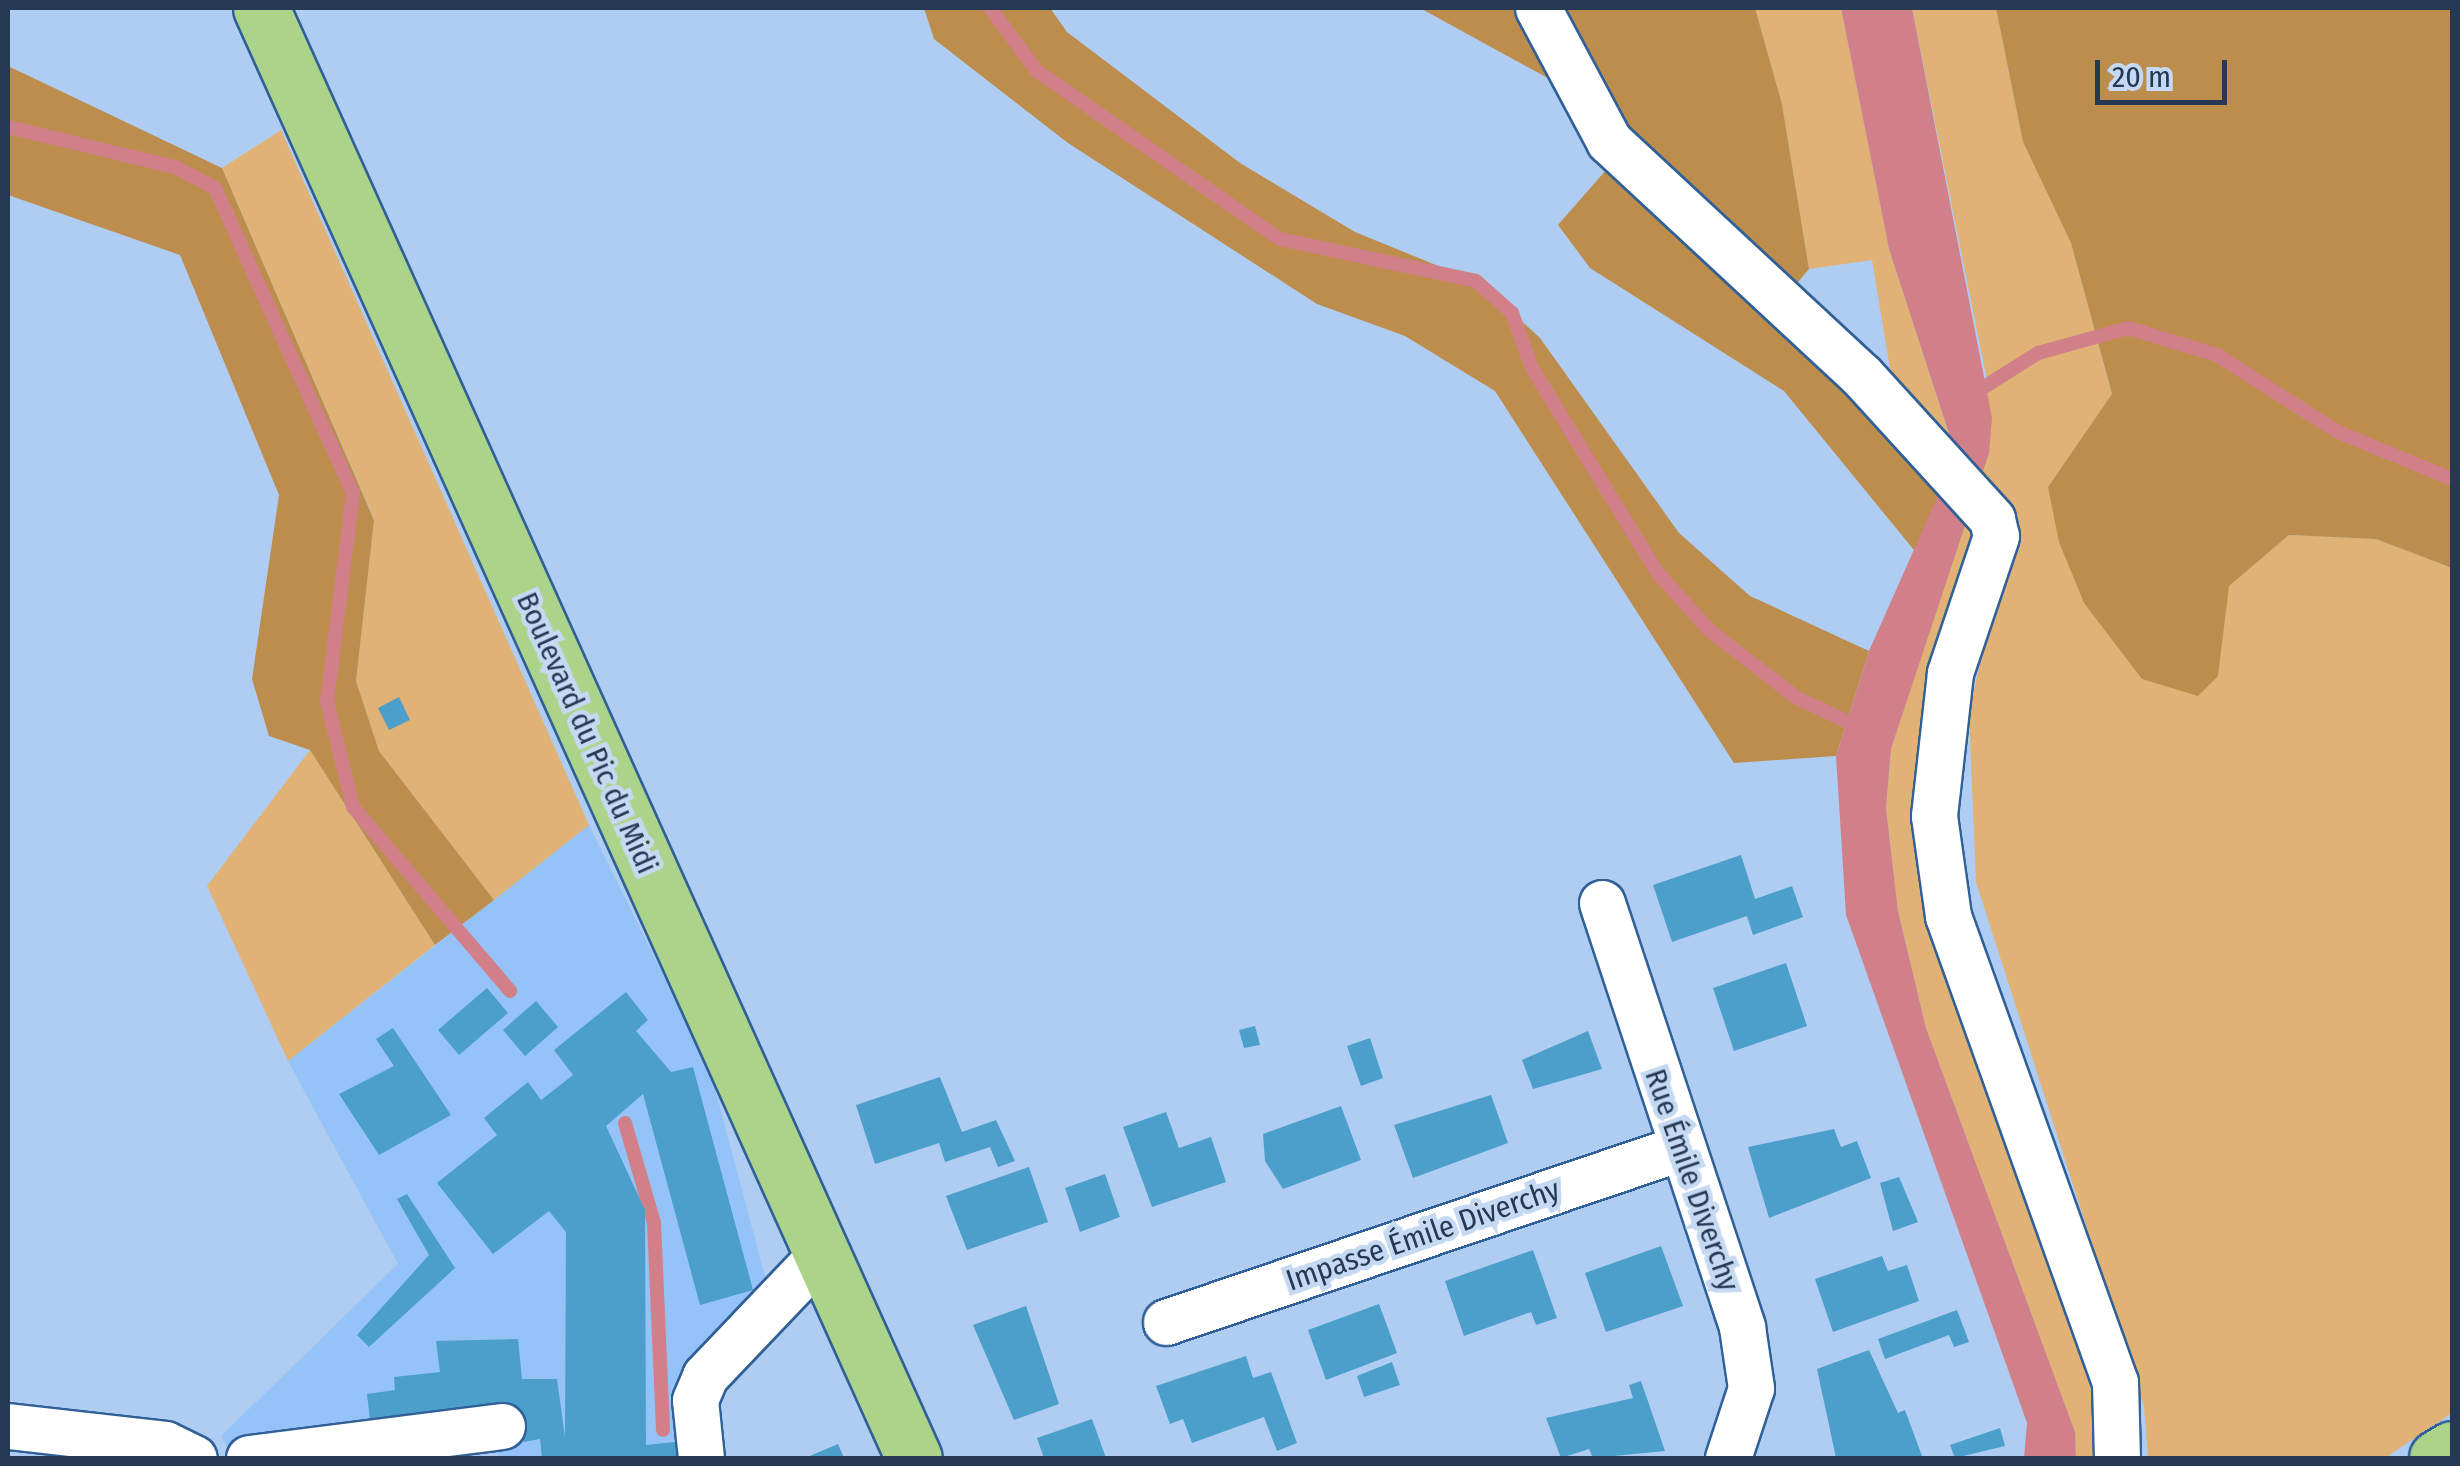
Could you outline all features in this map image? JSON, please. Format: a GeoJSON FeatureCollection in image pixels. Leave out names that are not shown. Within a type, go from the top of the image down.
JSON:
{"type":"FeatureCollection","features":[{"type":"Feature","properties":{"kind":"main road","name":"Boulevard du Pic du Midi"},"geometry":{"type":"LineString","coordinates":[[261,8],[914,1458]]}},
{"type":"Feature","properties":{"kind":"main road"},"geometry":{"type":"LineString","coordinates":[[2437,1458],[2452,1449]]}},
{"type":"Feature","properties":{"kind":"street"},"geometry":{"type":"LineString","coordinates":[[1538,8],[1609,141],[1950,468],[1982,504],[1996,536],[1950,673],[1938,850],[1948,916],[2114,1382],[2116,1458]]}},
{"type":"Feature","properties":{"kind":"street","name":"Rue Émile Diverchy"},"geometry":{"type":"LineString","coordinates":[[1602,903],[1742,1327],[1751,1388],[1728,1458]]}},
{"type":"Feature","properties":{"kind":"street","name":"Impasse Émile Diverchy"},"geometry":{"type":"LineString","coordinates":[[1166,1322],[1680,1148]]}},
{"type":"Feature","properties":{"kind":"street"},"geometry":{"type":"LineString","coordinates":[[701,1458],[695,1400],[705,1376],[822,1254]]}},
{"type":"Feature","properties":{"kind":"street"},"geometry":{"type":"LineString","coordinates":[[8,1426],[165,1444],[194,1458]]}},
{"type":"Feature","properties":{"kind":"street"},"geometry":{"type":"LineString","coordinates":[[249,1458],[502,1426]]}},
{"type":"Feature","properties":{"kind":"shaded area"},"geometry":{"type":"Polygon","coordinates":[[[924,8],[1050,8],[1067,32],[1240,163],[1355,232],[1480,283],[1540,338],[1679,533],[1750,596],[1869,651],[1836,756],[1734,763],[1495,391],[1405,336],[1317,304],[1068,143],[934,39],[924,8]]]}},
{"type":"Feature","properties":{"kind":"shaded area"},"geometry":{"type":"Polygon","coordinates":[[[1420,8],[1755,8],[1782,104],[1809,269],[1766,320],[1947,484],[1918,555],[1784,391],[1590,268],[1558,225],[1627,146],[1575,93],[1420,8]]]}},
{"type":"Feature","properties":{"kind":"shaded area"},"geometry":{"type":"Polygon","coordinates":[[[1755,8],[1841,8],[1889,249],[1956,455],[1891,375],[1872,260],[1809,269],[1782,104],[1755,8]]]}},
{"type":"Feature","properties":{"kind":"shaded area"},"geometry":{"type":"Polygon","coordinates":[[[1841,8],[1912,8],[1992,418],[1989,453],[1891,749],[1886,808],[1898,911],[1926,1028],[2075,1432],[2076,1458],[2024,1458],[2027,1423],[1846,915],[1836,756],[1869,651],[1956,455],[1889,249],[1841,8]]]}},
{"type":"Feature","properties":{"kind":"shaded area"},"geometry":{"type":"Polygon","coordinates":[[[1912,8],[1996,8],[2023,142],[2071,243],[2112,395],[2048,487],[2084,603],[2218,676],[2228,586],[2289,535],[2376,539],[2452,568],[2452,1413],[2385,1458],[2148,1458],[2144,1406],[1976,882],[1969,713],[2007,541],[1978,482],[1988,385],[1912,8]]]}},
{"type":"Feature","properties":{"kind":"shaded area"},"geometry":{"type":"Polygon","coordinates":[[[1996,8],[2452,8],[2452,568],[2376,539],[2289,535],[2229,586],[2218,676],[2198,696],[2142,679],[2084,603],[2059,542],[2048,487],[2112,394],[2071,243],[2023,142],[1996,8]]]}},
{"type":"Feature","properties":{"kind":"shaded area"},"geometry":{"type":"Polygon","coordinates":[[[8,66],[222,168],[374,520],[356,681],[379,751],[494,900],[435,945],[310,750],[269,736],[252,679],[279,495],[180,255],[8,195],[8,66]]]}},
{"type":"Feature","properties":{"kind":"shaded area"},"geometry":{"type":"Polygon","coordinates":[[[281,130],[589,825],[494,900],[379,751],[356,681],[374,519],[222,168],[281,130]]]}},
{"type":"Feature","properties":{"kind":"shaded area"},"geometry":{"type":"Polygon","coordinates":[[[1967,512],[1972,544],[1931,925],[2089,1365],[2096,1458],[2076,1458],[2075,1432],[1926,1028],[1898,911],[1886,808],[1891,749],[1967,512]]]}},
{"type":"Feature","properties":{"kind":"shaded area"},"geometry":{"type":"Polygon","coordinates":[[[310,750],[435,945],[288,1061],[207,886],[310,750]]]}},
{"type":"Feature","properties":{"kind":"shaded area"},"geometry":{"type":"Polygon","coordinates":[[[589,825],[710,1070],[767,1284],[690,1458],[499,1458],[497,1442],[234,1458],[221,1436],[398,1264],[288,1061],[589,825]]]}},
{"type":"Feature","properties":{"kind":"building"},"geometry":{"type":"Polygon","coordinates":[[[399,697],[410,720],[389,730],[378,708],[399,697]]]}},
{"type":"Feature","properties":{"kind":"building"},"geometry":{"type":"Polygon","coordinates":[[[1741,855],[1755,899],[1792,886],[1803,917],[1753,935],[1747,916],[1672,942],[1653,885],[1741,855]]]}},
{"type":"Feature","properties":{"kind":"building"},"geometry":{"type":"Polygon","coordinates":[[[1786,963],[1807,1026],[1734,1051],[1713,988],[1786,963]]]}},
{"type":"Feature","properties":{"kind":"building"},"geometry":{"type":"Polygon","coordinates":[[[487,988],[508,1013],[459,1055],[438,1030],[487,988]]]}},
{"type":"Feature","properties":{"kind":"building"},"geometry":{"type":"Polygon","coordinates":[[[626,992],[648,1020],[636,1031],[671,1072],[693,1067],[753,1290],[700,1305],[643,1094],[606,1126],[645,1210],[646,1445],[685,1441],[687,1458],[542,1458],[540,1439],[524,1442],[516,1412],[371,1428],[367,1394],[395,1390],[394,1377],[440,1372],[436,1341],[518,1339],[522,1379],[557,1379],[565,1437],[566,1232],[549,1211],[493,1254],[437,1183],[497,1135],[484,1118],[528,1082],[541,1100],[573,1075],[554,1050],[626,992]]]}},
{"type":"Feature","properties":{"kind":"building"},"geometry":{"type":"Polygon","coordinates":[[[536,1001],[558,1027],[525,1056],[503,1030],[536,1001]]]}},
{"type":"Feature","properties":{"kind":"building"},"geometry":{"type":"Polygon","coordinates":[[[1255,1026],[1260,1045],[1244,1048],[1239,1030],[1255,1026]]]}},
{"type":"Feature","properties":{"kind":"building"},"geometry":{"type":"Polygon","coordinates":[[[393,1028],[451,1115],[379,1155],[339,1094],[394,1066],[376,1039],[393,1028]]]}},
{"type":"Feature","properties":{"kind":"building"},"geometry":{"type":"Polygon","coordinates":[[[1588,1031],[1602,1069],[1533,1089],[1522,1060],[1588,1031]]]}},
{"type":"Feature","properties":{"kind":"building"},"geometry":{"type":"Polygon","coordinates":[[[1370,1038],[1383,1078],[1361,1086],[1347,1046],[1370,1038]]]}},
{"type":"Feature","properties":{"kind":"building"},"geometry":{"type":"Polygon","coordinates":[[[940,1077],[962,1132],[996,1120],[1015,1161],[998,1167],[990,1147],[945,1162],[939,1143],[875,1164],[856,1105],[940,1077]]]}},
{"type":"Feature","properties":{"kind":"building"},"geometry":{"type":"Polygon","coordinates":[[[1491,1095],[1508,1143],[1413,1178],[1394,1125],[1491,1095]]]}},
{"type":"Feature","properties":{"kind":"building"},"geometry":{"type":"Polygon","coordinates":[[[1341,1106],[1361,1160],[1283,1189],[1265,1161],[1263,1134],[1341,1106]]]}},
{"type":"Feature","properties":{"kind":"building"},"geometry":{"type":"Polygon","coordinates":[[[1166,1112],[1179,1148],[1211,1137],[1226,1182],[1152,1207],[1123,1127],[1166,1112]]]}},
{"type":"Feature","properties":{"kind":"building"},"geometry":{"type":"Polygon","coordinates":[[[1834,1129],[1841,1147],[1857,1141],[1871,1178],[1769,1218],[1748,1147],[1834,1129]]]}},
{"type":"Feature","properties":{"kind":"building"},"geometry":{"type":"Polygon","coordinates":[[[1029,1167],[1048,1222],[967,1250],[946,1196],[1029,1167]]]}},
{"type":"Feature","properties":{"kind":"building"},"geometry":{"type":"Polygon","coordinates":[[[1105,1174],[1120,1217],[1080,1232],[1065,1188],[1105,1174]]]}},
{"type":"Feature","properties":{"kind":"building"},"geometry":{"type":"Polygon","coordinates":[[[1899,1177],[1918,1222],[1893,1231],[1880,1183],[1899,1177]]]}},
{"type":"Feature","properties":{"kind":"building"},"geometry":{"type":"Polygon","coordinates":[[[407,1194],[455,1268],[369,1347],[357,1335],[429,1255],[397,1199],[407,1194]]]}},
{"type":"Feature","properties":{"kind":"building"},"geometry":{"type":"Polygon","coordinates":[[[1661,1246],[1683,1306],[1606,1332],[1585,1273],[1661,1246]]]}},
{"type":"Feature","properties":{"kind":"building"},"geometry":{"type":"Polygon","coordinates":[[[1533,1250],[1557,1318],[1536,1325],[1531,1312],[1464,1336],[1445,1281],[1533,1250]]]}},
{"type":"Feature","properties":{"kind":"building"},"geometry":{"type":"Polygon","coordinates":[[[1882,1256],[1888,1271],[1907,1265],[1919,1301],[1833,1332],[1815,1279],[1882,1256]]]}},
{"type":"Feature","properties":{"kind":"building"},"geometry":{"type":"Polygon","coordinates":[[[1379,1304],[1397,1353],[1326,1380],[1308,1330],[1379,1304]]]}},
{"type":"Feature","properties":{"kind":"building"},"geometry":{"type":"Polygon","coordinates":[[[1026,1306],[1059,1404],[1014,1420],[973,1325],[1026,1306]]]}},
{"type":"Feature","properties":{"kind":"building"},"geometry":{"type":"Polygon","coordinates":[[[1957,1310],[1969,1342],[1954,1347],[1949,1335],[1885,1359],[1878,1339],[1957,1310]]]}},
{"type":"Feature","properties":{"kind":"building"},"geometry":{"type":"Polygon","coordinates":[[[1869,1350],[1898,1413],[1905,1410],[1922,1456],[1836,1458],[1817,1369],[1869,1350]]]}},
{"type":"Feature","properties":{"kind":"building"},"geometry":{"type":"Polygon","coordinates":[[[1246,1356],[1253,1378],[1271,1372],[1297,1443],[1277,1451],[1264,1417],[1192,1443],[1183,1419],[1170,1424],[1156,1386],[1246,1356]]]}},
{"type":"Feature","properties":{"kind":"building"},"geometry":{"type":"Polygon","coordinates":[[[1392,1362],[1400,1385],[1364,1397],[1357,1376],[1392,1362]]]}},
{"type":"Feature","properties":{"kind":"building"},"geometry":{"type":"Polygon","coordinates":[[[1641,1381],[1665,1451],[1593,1458],[1589,1449],[1561,1458],[1546,1418],[1633,1398],[1629,1385],[1641,1381]]]}},
{"type":"Feature","properties":{"kind":"building"},"geometry":{"type":"Polygon","coordinates":[[[1092,1419],[1106,1458],[1044,1458],[1037,1438],[1092,1419]]]}},
{"type":"Feature","properties":{"kind":"building"},"geometry":{"type":"Polygon","coordinates":[[[2000,1428],[2005,1446],[1955,1458],[1950,1445],[2000,1428]]]}},
{"type":"Feature","properties":{"kind":"building"},"geometry":{"type":"Polygon","coordinates":[[[838,1444],[844,1458],[805,1458],[838,1444]]]}},
{"type":"Feature","properties":{"kind":"waterway"},"geometry":{"type":"LineString","coordinates":[[990,8],[1037,71],[1280,239],[1476,281],[1512,313],[1532,368],[1657,572],[1709,630],[1797,698],[1863,729]]}},
{"type":"Feature","properties":{"kind":"waterway"},"geometry":{"type":"LineString","coordinates":[[8,127],[175,167],[215,188],[353,493],[327,701],[353,807],[510,991]]}},
{"type":"Feature","properties":{"kind":"waterway"},"geometry":{"type":"LineString","coordinates":[[1973,394],[2038,353],[2128,328],[2217,355],[2338,432],[2452,479]]}},
{"type":"Feature","properties":{"kind":"waterway"},"geometry":{"type":"LineString","coordinates":[[625,1123],[654,1223],[663,1430]]}}]}
